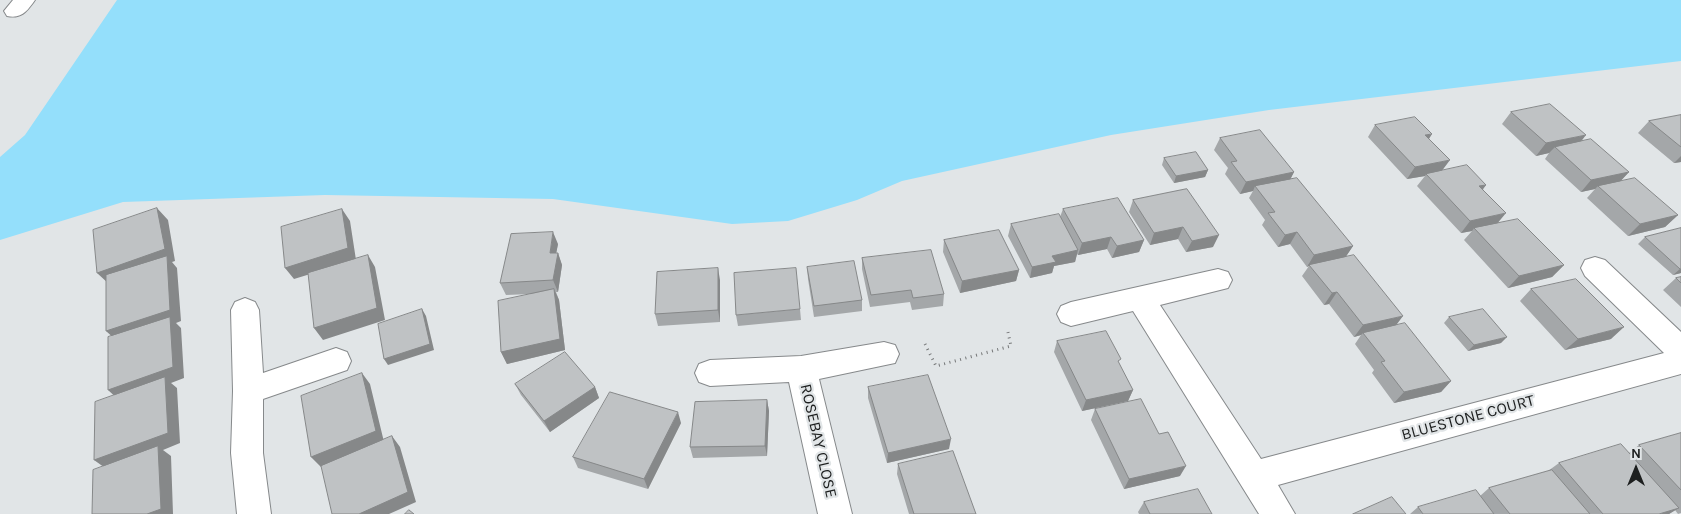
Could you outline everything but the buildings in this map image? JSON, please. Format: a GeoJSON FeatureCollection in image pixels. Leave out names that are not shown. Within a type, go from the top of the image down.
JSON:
{"type":"FeatureCollection","features":[{"type":"Feature","properties":{"kind":"street"},"geometry":{"type":"LineString","coordinates":[[1596,268],[1681,350]]}},
{"type":"Feature","properties":{"kind":"street"},"geometry":{"type":"LineString","coordinates":[[1071,314],[1218,280]]}},
{"type":"Feature","properties":{"kind":"street"},"geometry":{"type":"LineString","coordinates":[[1141,299],[1278,514]]}},
{"type":"Feature","properties":{"kind":"street"},"geometry":{"type":"LineString","coordinates":[[245,310],[248,391],[247,453],[254,514]]}},
{"type":"Feature","properties":{"kind":"street","name":"ROSEBAY CLOSE"},"geometry":{"type":"LineString","coordinates":[[710,373],[801,369],[838,364],[884,354]]}},
{"type":"Feature","properties":{"kind":"street"},"geometry":{"type":"LineString","coordinates":[[248,391],[336,361]]}},
{"type":"Feature","properties":{"kind":"street","name":"BLUESTONE COURT"},"geometry":{"type":"LineString","coordinates":[[1254,476],[1681,361]]}},
{"type":"Feature","properties":{"kind":"street","name":"ROSEBAY CLOSE"},"geometry":{"type":"LineString","coordinates":[[801,369],[835,514]]}},
{"type":"Feature","properties":{"kind":"path"},"geometry":{"type":"LineString","coordinates":[[925,344],[936,366],[1011,346],[1007,328]]}},
{"type":"Feature","properties":{"kind":"shaded area"},"geometry":{"type":"Polygon","coordinates":[[[117,0],[1681,0],[1681,61],[1269,110],[1111,135],[902,181],[857,200],[788,221],[732,224],[553,199],[325,195],[123,202],[0,240],[0,157],[25,135],[117,0]]]}}]}
